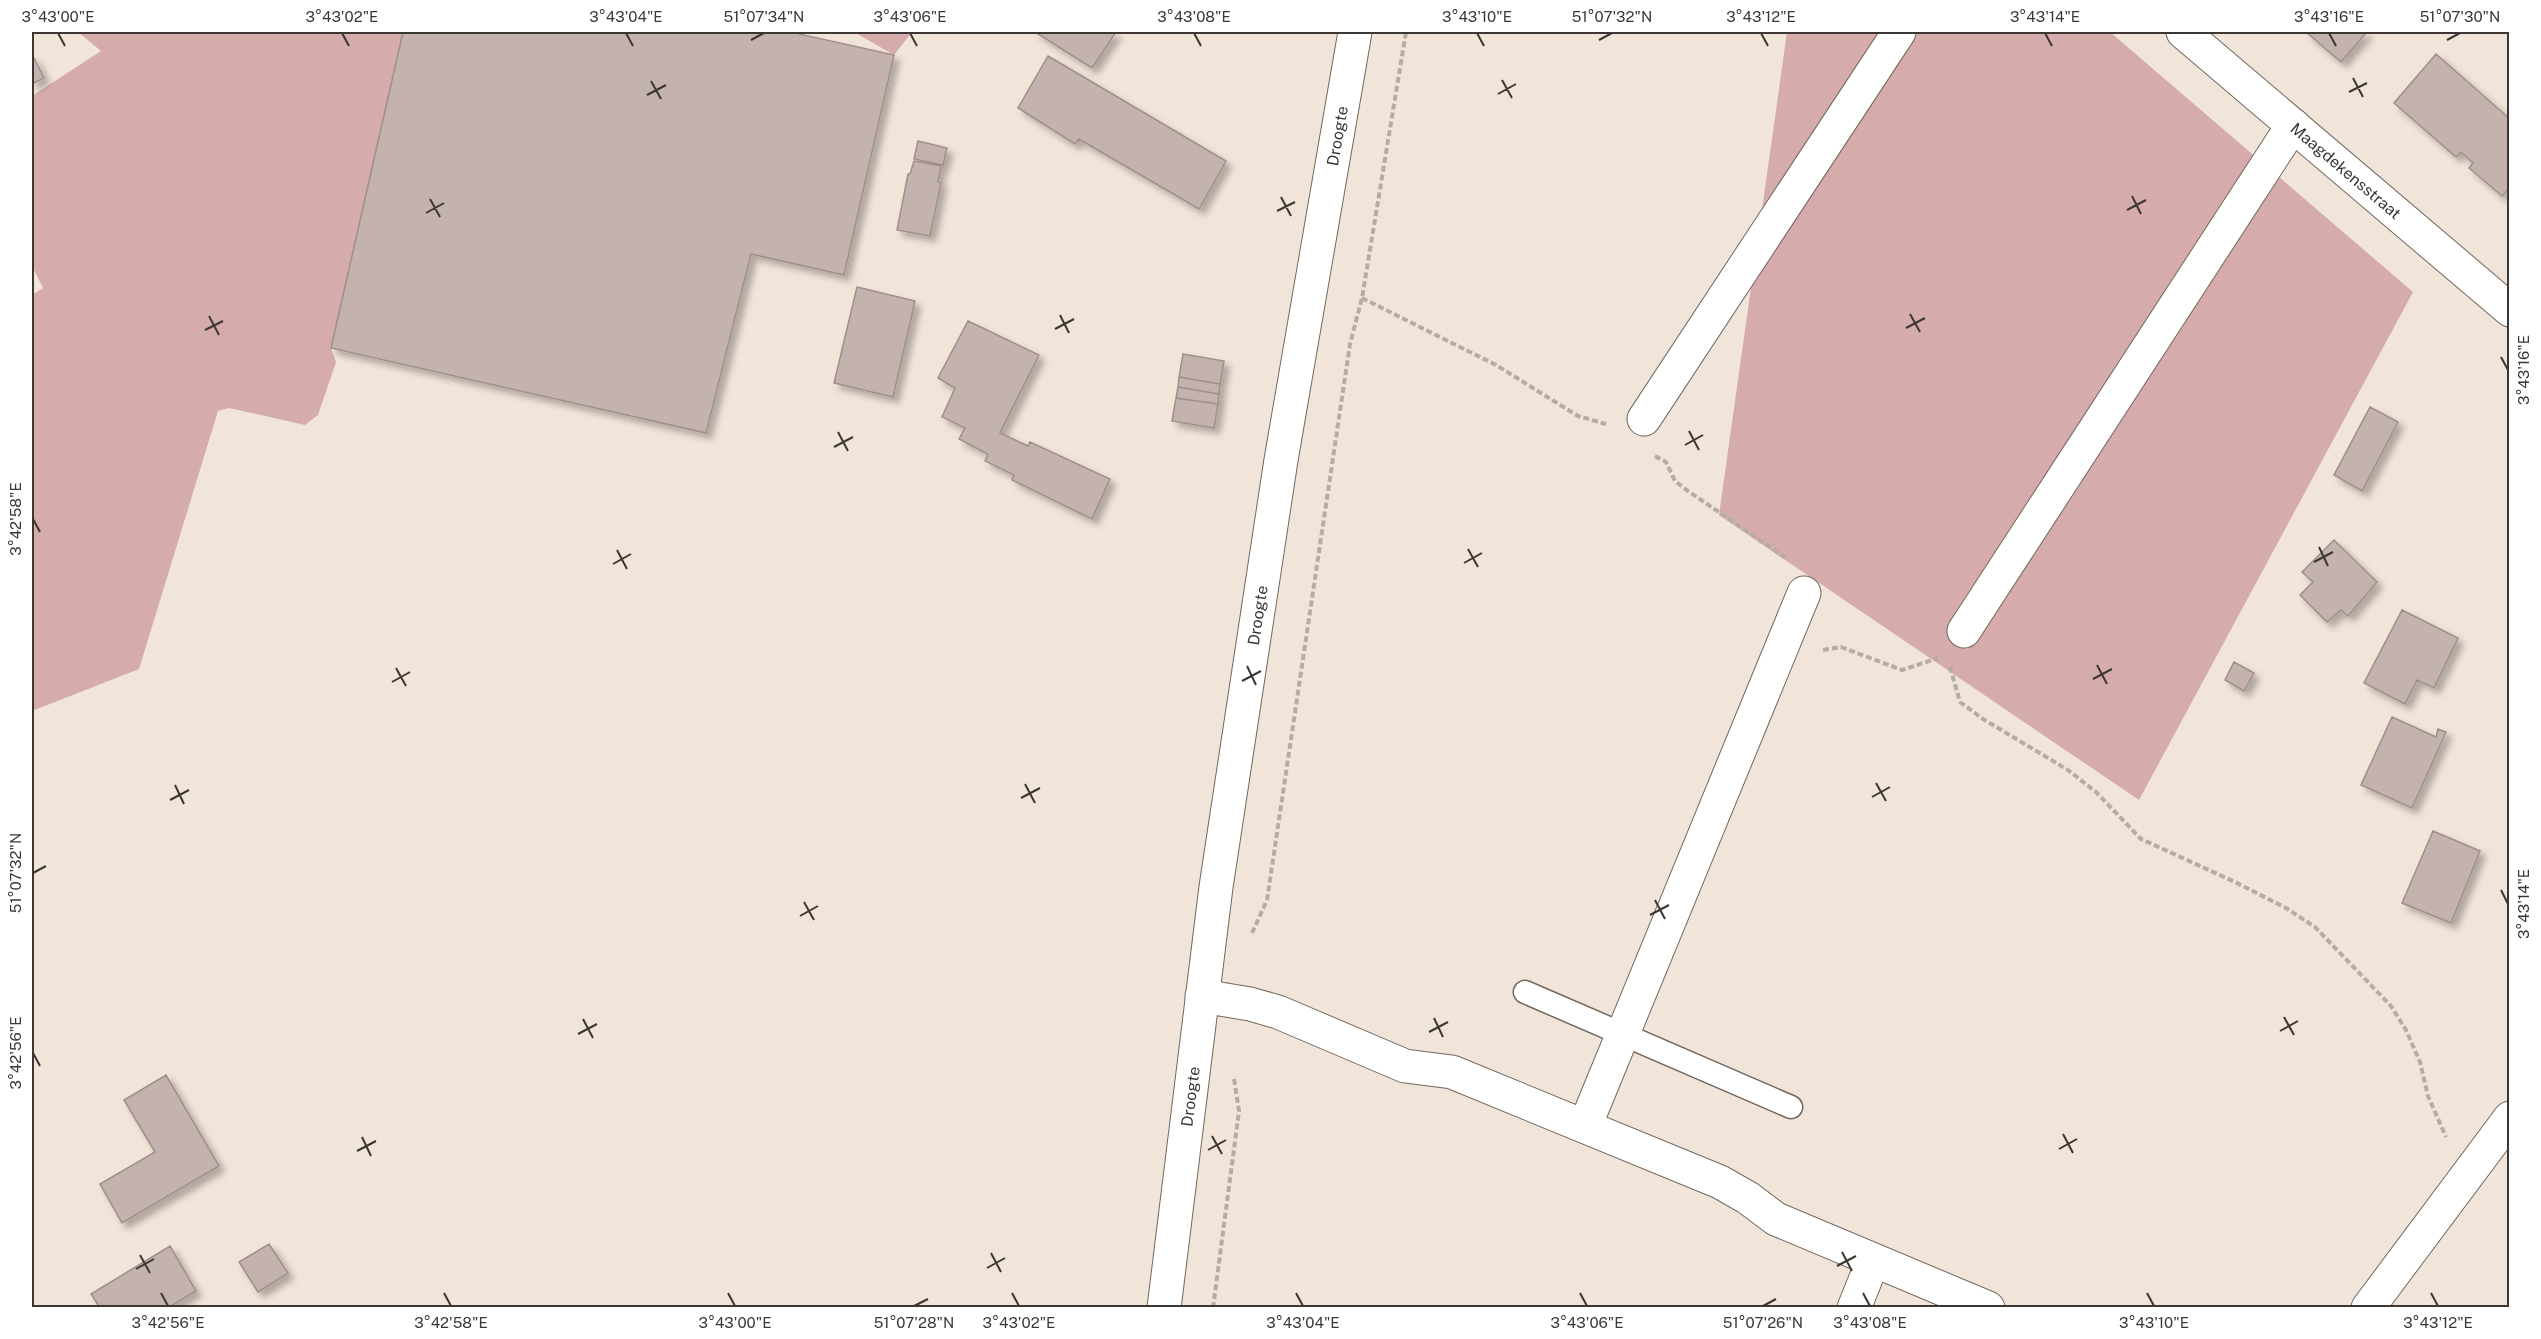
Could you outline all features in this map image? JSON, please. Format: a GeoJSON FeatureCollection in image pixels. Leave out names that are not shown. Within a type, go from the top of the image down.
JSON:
{"type":"FeatureCollection","features":[{"type":"Feature","properties":{"kind":"street","name":"Droogte"},"geometry":{"type":"LineString","coordinates":[[1164,1308],[1216,887],[1281,460],[1355,32]]}},
{"type":"Feature","properties":{"kind":"street"},"geometry":{"type":"LineString","coordinates":[[1644,419],[1899,32]]}},
{"type":"Feature","properties":{"kind":"street","name":"Maagdekensstraat"},"geometry":{"type":"LineString","coordinates":[[2183,32],[2510,310]]}},
{"type":"Feature","properties":{"kind":"street"},"geometry":{"type":"LineString","coordinates":[[1955,643],[2293,125]]}},
{"type":"Feature","properties":{"kind":"street"},"geometry":{"type":"LineString","coordinates":[[1585,1126],[1804,593]]}},
{"type":"Feature","properties":{"kind":"street"},"geometry":{"type":"LineString","coordinates":[[1202,996],[1250,1004],[1278,1012],[1405,1066],[1452,1072],[1720,1182],[1748,1198],[1776,1219],[1988,1308]]}},
{"type":"Feature","properties":{"kind":"street"},"geometry":{"type":"LineString","coordinates":[[2368,1308],[2510,1118]]}},
{"type":"Feature","properties":{"kind":"street"},"geometry":{"type":"LineString","coordinates":[[1854,1308],[1873,1261]]}},
{"type":"Feature","properties":{"kind":"lane"},"geometry":{"type":"LineString","coordinates":[[1525,992],[1791,1107]]}},
{"type":"Feature","properties":{"kind":"path"},"geometry":{"type":"LineString","coordinates":[[1249,940],[1267,900],[1350,344],[1362,298],[1406,32]]}},
{"type":"Feature","properties":{"kind":"path"},"geometry":{"type":"LineString","coordinates":[[1362,298],[1496,365],[1578,416],[1621,425],[1644,419]]}},
{"type":"Feature","properties":{"kind":"path"},"geometry":{"type":"LineString","coordinates":[[1647,453],[1666,462],[1675,481],[1688,491],[1789,560],[1797,568],[1804,593]]}},
{"type":"Feature","properties":{"kind":"path"},"geometry":{"type":"LineString","coordinates":[[1778,658],[1841,647],[1902,670],[1955,643],[1960,702],[1983,719],[2068,770],[2096,792],[2141,839],[2266,898],[2315,927],[2391,1006],[2406,1030],[2420,1062],[2428,1096],[2464,1179]]}},
{"type":"Feature","properties":{"kind":"path"},"geometry":{"type":"LineString","coordinates":[[1213,1308],[1239,1111],[1233,1076]]}},
{"type":"Feature","properties":{"kind":"shaded area"},"geometry":{"type":"Polygon","coordinates":[[[78,32],[403,32],[331,348],[336,362],[318,415],[305,425],[229,408],[218,411],[139,669],[32,711],[32,295],[43,288],[32,266],[32,96],[101,51],[78,32]]]}},
{"type":"Feature","properties":{"kind":"shaded area"},"geometry":{"type":"Polygon","coordinates":[[[854,32],[912,32],[894,55],[854,32]]]}},
{"type":"Feature","properties":{"kind":"shaded area"},"geometry":{"type":"Polygon","coordinates":[[[1787,32],[2110,32],[2413,292],[2139,800],[1719,515],[1787,32]]]}},
{"type":"Feature","properties":{"kind":"building"},"geometry":{"type":"Polygon","coordinates":[[[403,32],[799,32],[799,34],[894,55],[844,275],[751,254],[706,433],[331,348],[403,32]]]}},
{"type":"Feature","properties":{"kind":"building"},"geometry":{"type":"Polygon","coordinates":[[[1035,32],[1116,32],[1092,68],[1035,32]]]}},
{"type":"Feature","properties":{"kind":"building"},"geometry":{"type":"Polygon","coordinates":[[[2306,32],[2367,32],[2341,62],[2306,32]]]}},
{"type":"Feature","properties":{"kind":"building"},"geometry":{"type":"Polygon","coordinates":[[[32,54],[44,78],[32,84],[32,54]]]}},
{"type":"Feature","properties":{"kind":"building"},"geometry":{"type":"Polygon","coordinates":[[[2436,54],[2510,119],[2510,187],[2502,196],[2469,168],[2473,163],[2461,152],[2456,157],[2394,103],[2436,54]]]}},
{"type":"Feature","properties":{"kind":"building"},"geometry":{"type":"Polygon","coordinates":[[[1048,56],[1226,161],[1199,209],[1079,139],[1075,144],[1018,108],[1048,56]]]}},
{"type":"Feature","properties":{"kind":"building"},"geometry":{"type":"Polygon","coordinates":[[[918,141],[947,148],[943,165],[914,159],[918,141]]]}},
{"type":"Feature","properties":{"kind":"building"},"geometry":{"type":"Polygon","coordinates":[[[914,161],[941,166],[938,182],[941,183],[930,236],[897,230],[908,174],[910,174],[914,161]]]}},
{"type":"Feature","properties":{"kind":"building"},"geometry":{"type":"Polygon","coordinates":[[[857,287],[915,301],[893,397],[834,383],[857,287]]]}},
{"type":"Feature","properties":{"kind":"building"},"geometry":{"type":"Polygon","coordinates":[[[968,321],[1039,355],[1000,433],[1028,446],[1030,442],[1110,479],[1092,519],[1012,480],[1014,475],[985,461],[988,454],[959,439],[965,428],[942,417],[955,388],[938,378],[968,321]]]}},
{"type":"Feature","properties":{"kind":"building"},"geometry":{"type":"Polygon","coordinates":[[[1183,354],[1224,361],[1220,384],[1179,377],[1183,354]]]}},
{"type":"Feature","properties":{"kind":"building"},"geometry":{"type":"Polygon","coordinates":[[[1179,377],[1220,384],[1219,394],[1178,387],[1179,377]]]}},
{"type":"Feature","properties":{"kind":"building"},"geometry":{"type":"Polygon","coordinates":[[[1178,387],[1219,394],[1218,404],[1176,398],[1178,387]]]}},
{"type":"Feature","properties":{"kind":"building"},"geometry":{"type":"Polygon","coordinates":[[[1176,398],[1218,404],[1214,428],[1172,421],[1176,398]]]}},
{"type":"Feature","properties":{"kind":"building"},"geometry":{"type":"Polygon","coordinates":[[[2370,407],[2398,422],[2362,491],[2334,475],[2370,407]]]}},
{"type":"Feature","properties":{"kind":"building"},"geometry":{"type":"Polygon","coordinates":[[[2334,540],[2377,582],[2348,616],[2341,610],[2327,622],[2300,595],[2313,582],[2302,572],[2334,540]]]}},
{"type":"Feature","properties":{"kind":"building"},"geometry":{"type":"Polygon","coordinates":[[[2402,610],[2458,638],[2434,688],[2417,680],[2405,704],[2364,683],[2402,610]]]}},
{"type":"Feature","properties":{"kind":"building"},"geometry":{"type":"Polygon","coordinates":[[[2234,662],[2254,673],[2244,691],[2225,680],[2234,662]]]}},
{"type":"Feature","properties":{"kind":"building"},"geometry":{"type":"Polygon","coordinates":[[[2392,717],[2436,737],[2438,729],[2446,732],[2412,808],[2361,785],[2392,717]]]}},
{"type":"Feature","properties":{"kind":"building"},"geometry":{"type":"Polygon","coordinates":[[[2433,831],[2480,851],[2451,923],[2402,903],[2433,831]]]}},
{"type":"Feature","properties":{"kind":"building"},"geometry":{"type":"Polygon","coordinates":[[[166,1075],[219,1166],[122,1223],[100,1184],[155,1152],[124,1100],[166,1075]]]}},
{"type":"Feature","properties":{"kind":"building"},"geometry":{"type":"Polygon","coordinates":[[[269,1244],[288,1273],[258,1292],[239,1262],[269,1244]]]}},
{"type":"Feature","properties":{"kind":"building"},"geometry":{"type":"Polygon","coordinates":[[[170,1246],[196,1291],[168,1308],[100,1308],[91,1294],[170,1246]]]}}]}
